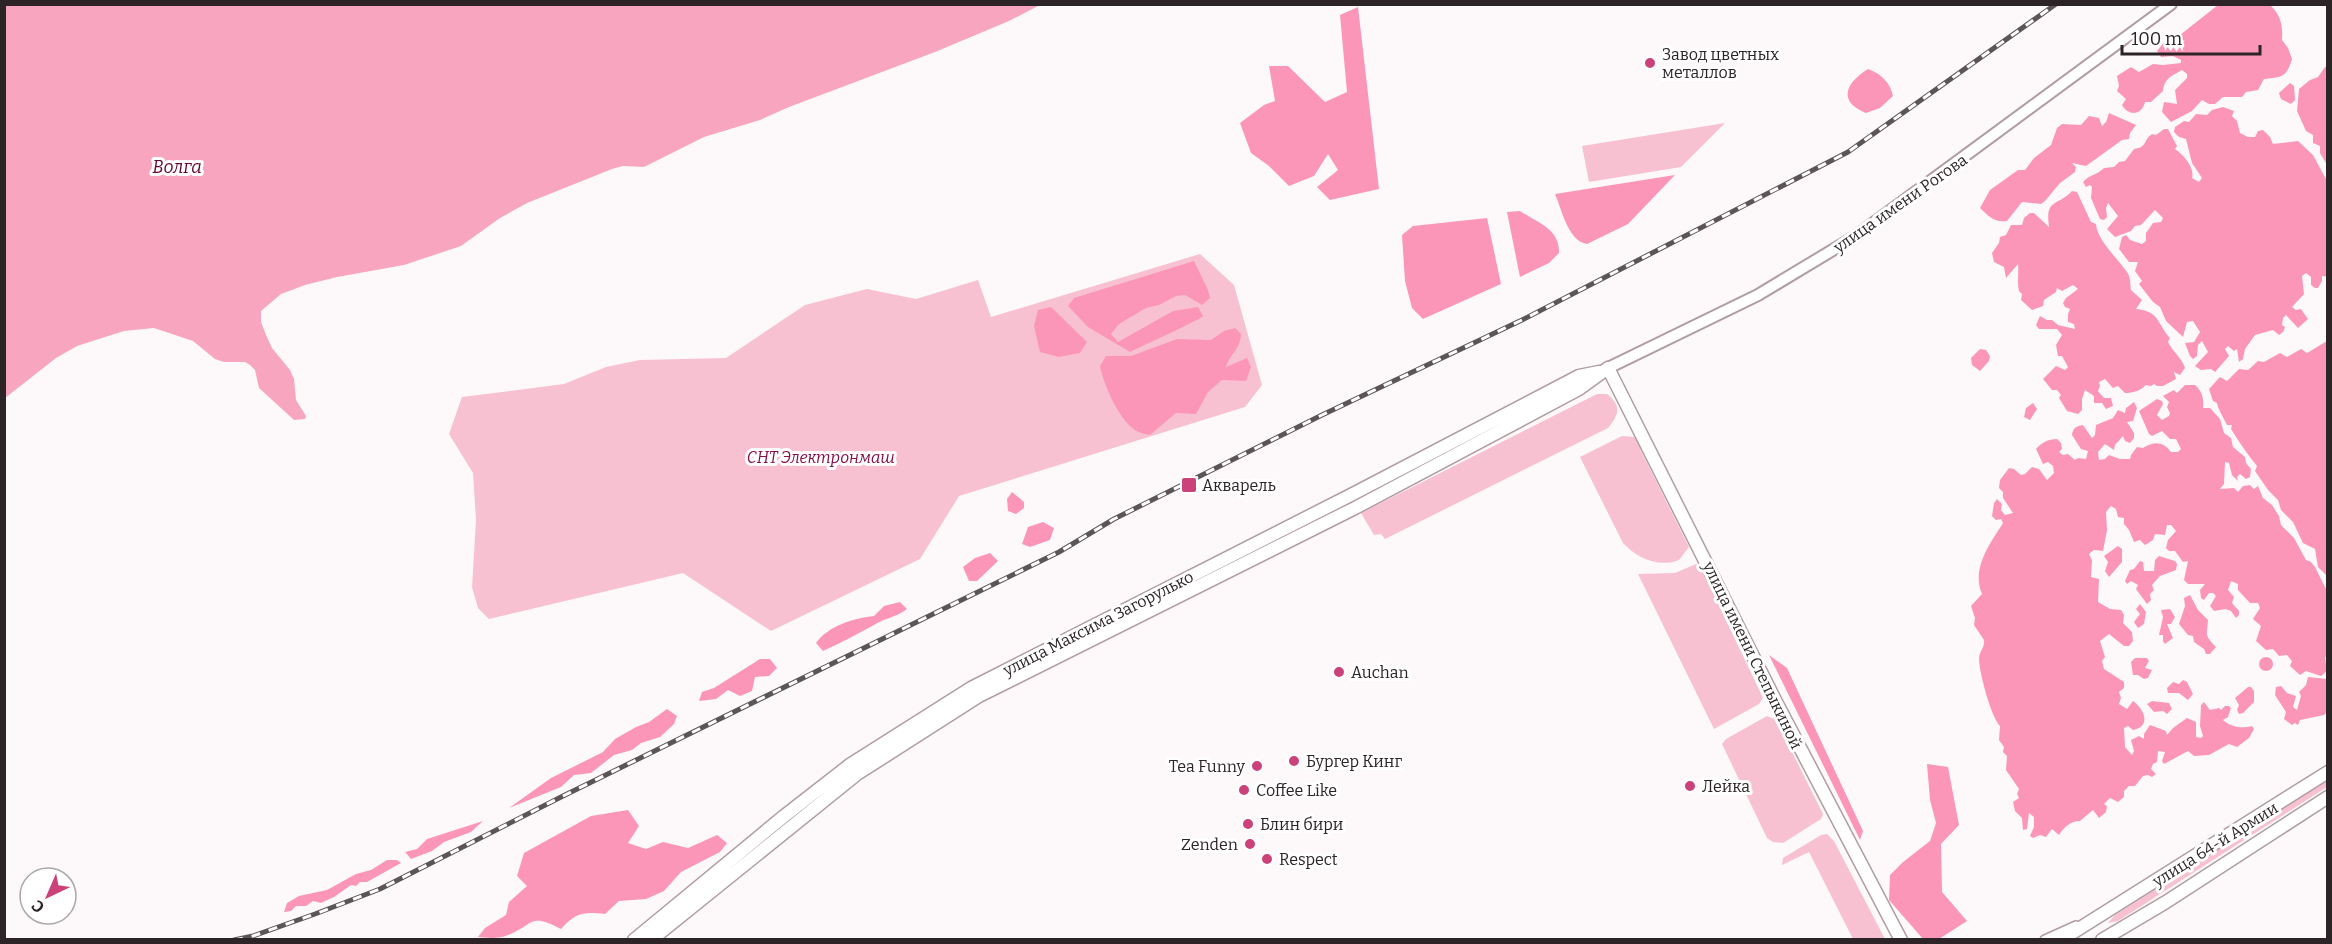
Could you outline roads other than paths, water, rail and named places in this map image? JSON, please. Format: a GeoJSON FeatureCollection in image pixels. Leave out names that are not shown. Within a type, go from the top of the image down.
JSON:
{"type":"FeatureCollection","features":[{"type":"Feature","properties":{"kind":"main road","name":"улица имени Рогова"},"geometry":{"type":"LineString","coordinates":[[1604,370],[1758,295],[1856,236],[2171,4]]}},
{"type":"Feature","properties":{"kind":"main road","name":"улица Максима Загорулько"},"geometry":{"type":"LineString","coordinates":[[634,939],[851,764],[971,687],[1338,502],[1579,376],[1604,370]]}},
{"type":"Feature","properties":{"kind":"main road","name":"улица Максима Загорулько"},"geometry":{"type":"LineString","coordinates":[[651,939],[857,774],[979,696],[1355,508],[1579,389],[1604,370]]}},
{"type":"Feature","properties":{"kind":"main road","name":"улица имени Степыкиной"},"geometry":{"type":"LineString","coordinates":[[1604,370],[1901,939]]}},
{"type":"Feature","properties":{"kind":"main road","name":"улица 64-й Армии"},"geometry":{"type":"LineString","coordinates":[[2061,939],[2328,772]]}},
{"type":"Feature","properties":{"kind":"main road","name":"улица 64-й Армии"},"geometry":{"type":"LineString","coordinates":[[2102,939],[2166,902],[2328,797]]}},
{"type":"Feature","properties":{"kind":"street"},"geometry":{"type":"LineString","coordinates":[[2108,939],[2166,902]]}},
{"type":"Feature","properties":{"kind":"street"},"geometry":{"type":"LineString","coordinates":[[2045,939],[2102,914]]}},
{"type":"Feature","properties":{"kind":"water","name":"Волга"},"geometry":{"type":"Polygon","coordinates":[[[5,4],[1040,5],[1009,21],[935,52],[760,120],[704,137],[644,167],[623,166],[612,169],[527,203],[500,218],[461,246],[404,265],[337,277],[281,294],[261,311],[261,322],[272,348],[290,370],[294,379],[296,400],[306,416],[305,419],[294,420],[259,388],[255,370],[250,365],[245,362],[224,362],[215,359],[193,341],[154,328],[124,331],[77,346],[56,358],[5,398],[5,4]]]}},
{"type":"Feature","properties":{"kind":"railway"},"geometry":{"type":"LineString","coordinates":[[234,940],[253,936],[380,889],[563,796],[1059,552],[1114,519],[1322,415],[1522,320],[1848,152],[2056,4]]}},
{"type":"Feature","properties":{"kind":"place","name":"Завод цветных металлов"},"geometry":{"type":"Point","coordinates":[1650,63]}},
{"type":"Feature","properties":{"kind":"place","name":"Акварель"},"geometry":{"type":"Point","coordinates":[1189,485]}},
{"type":"Feature","properties":{"kind":"place","name":"Auchan"},"geometry":{"type":"Point","coordinates":[1339,672]}},
{"type":"Feature","properties":{"kind":"place","name":"Бургер Кинг"},"geometry":{"type":"Point","coordinates":[1294,761]}},
{"type":"Feature","properties":{"kind":"place","name":"Tea Funny"},"geometry":{"type":"Point","coordinates":[1257,766]}},
{"type":"Feature","properties":{"kind":"place","name":"Лейка"},"geometry":{"type":"Point","coordinates":[1690,786]}},
{"type":"Feature","properties":{"kind":"place","name":"Coffee Like"},"geometry":{"type":"Point","coordinates":[1244,790]}},
{"type":"Feature","properties":{"kind":"place","name":"Блин бири"},"geometry":{"type":"Point","coordinates":[1248,824]}},
{"type":"Feature","properties":{"kind":"place","name":"Zenden"},"geometry":{"type":"Point","coordinates":[1250,844]}},
{"type":"Feature","properties":{"kind":"place","name":"Respect"},"geometry":{"type":"Point","coordinates":[1267,859]}},
{"type":"Feature","properties":{"kind":"park label","name":"СНТ Электронмаш"},"geometry":{"type":"Point","coordinates":[821,457]}}]}
